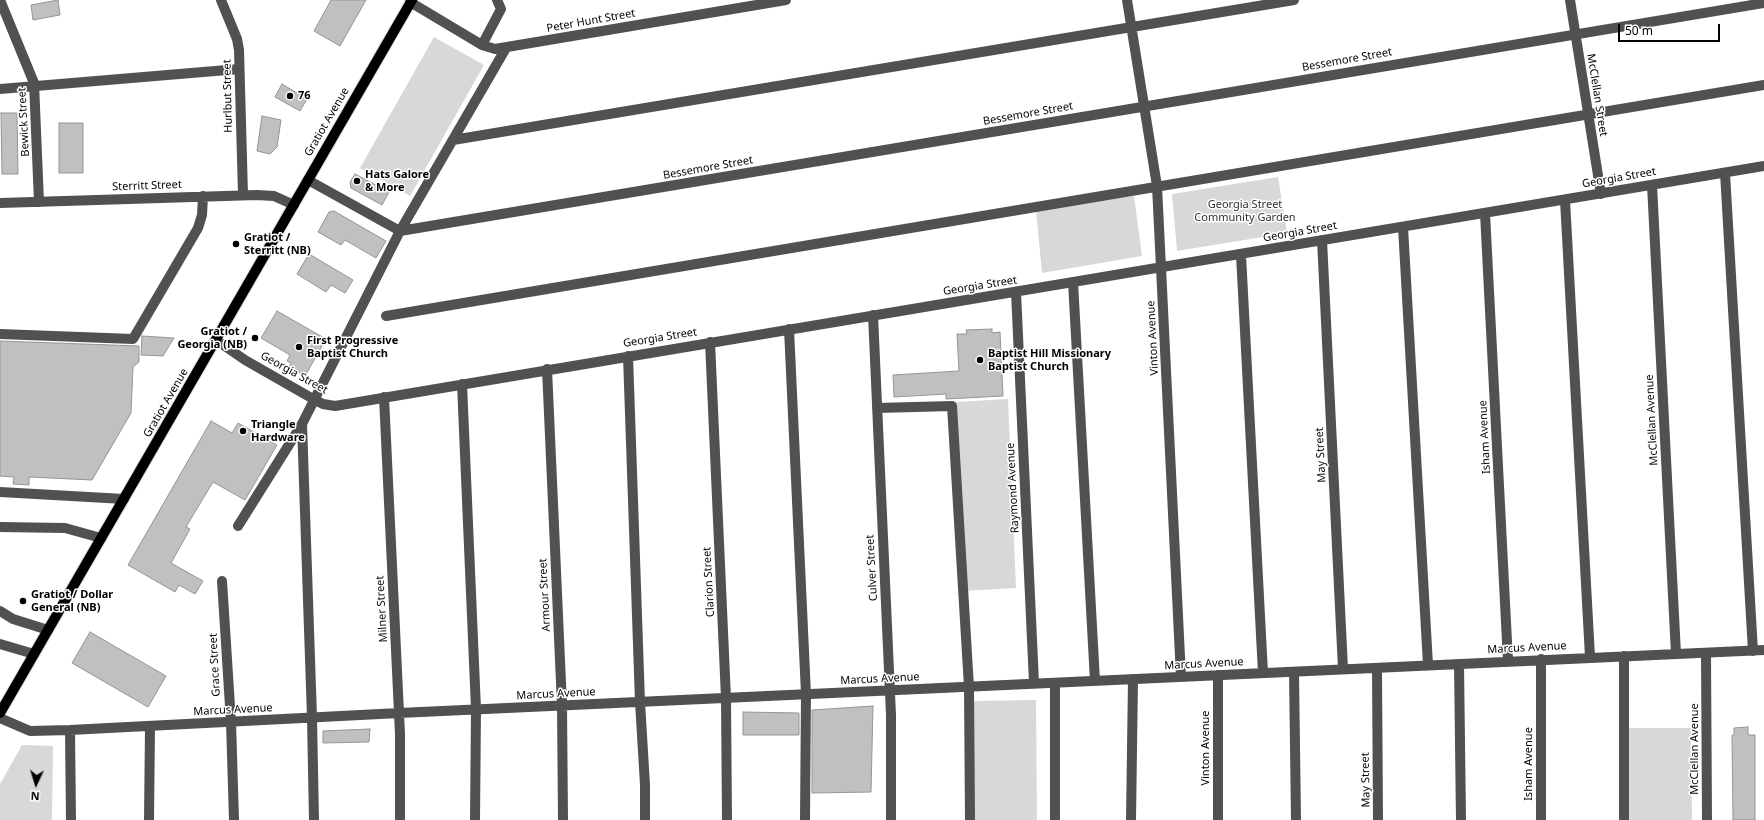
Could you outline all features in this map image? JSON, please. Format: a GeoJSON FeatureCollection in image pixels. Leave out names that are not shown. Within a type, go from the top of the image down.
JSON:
{"type":"FeatureCollection","features":[{"type":"Feature","properties":{"kind":"main road","name":"Gratiot Avenue"},"geometry":{"type":"LineString","coordinates":[[0,713],[411,1]]}},
{"type":"Feature","properties":{"kind":"street","name":"Bewick Street"},"geometry":{"type":"LineString","coordinates":[[0,0],[35,86],[39,202]]}},
{"type":"Feature","properties":{"kind":"street","name":"Hurlbut Street"},"geometry":{"type":"LineString","coordinates":[[221,0],[237,39],[239,50],[243,195]]}},
{"type":"Feature","properties":{"kind":"street"},"geometry":{"type":"LineString","coordinates":[[482,44],[501,10],[497,0]]}},
{"type":"Feature","properties":{"kind":"street","name":"Peter Hunt Street"},"geometry":{"type":"LineString","coordinates":[[411,1],[482,44],[496,49],[786,0]]}},
{"type":"Feature","properties":{"kind":"street","name":"Vinton Avenue"},"geometry":{"type":"LineString","coordinates":[[1127,0],[1157,186],[1181,677]]}},
{"type":"Feature","properties":{"kind":"street"},"geometry":{"type":"LineString","coordinates":[[453,140],[1294,0]]}},
{"type":"Feature","properties":{"kind":"street","name":"McClellan Street"},"geometry":{"type":"LineString","coordinates":[[1570,0],[1601,194]]}},
{"type":"Feature","properties":{"kind":"street","name":"Bessemore Street"},"geometry":{"type":"LineString","coordinates":[[400,231],[1764,3]]}},
{"type":"Feature","properties":{"kind":"street"},"geometry":{"type":"LineString","coordinates":[[238,526],[302,424],[400,231],[506,48]]}},
{"type":"Feature","properties":{"kind":"street"},"geometry":{"type":"LineString","coordinates":[[0,89],[239,68]]}},
{"type":"Feature","properties":{"kind":"street"},"geometry":{"type":"LineString","coordinates":[[386,316],[1764,85]]}},
{"type":"Feature","properties":{"kind":"street","name":"Georgia Street"},"geometry":{"type":"LineString","coordinates":[[216,340],[246,360],[315,400],[323,404],[335,406],[384,396],[1162,268],[1764,166]]}},
{"type":"Feature","properties":{"kind":"street"},"geometry":{"type":"LineString","coordinates":[[1725,173],[1753,651]]}},
{"type":"Feature","properties":{"kind":"street"},"geometry":{"type":"LineString","coordinates":[[308,180],[400,231]]}},
{"type":"Feature","properties":{"kind":"street","name":"McClellan Avenue"},"geometry":{"type":"LineString","coordinates":[[1652,185],[1676,654]]}},
{"type":"Feature","properties":{"kind":"street","name":"Sterritt Street"},"geometry":{"type":"LineString","coordinates":[[0,203],[243,195],[274,196],[294,205]]}},
{"type":"Feature","properties":{"kind":"street"},"geometry":{"type":"LineString","coordinates":[[0,334],[133,339],[198,228],[202,215],[204,196]]}},
{"type":"Feature","properties":{"kind":"street"},"geometry":{"type":"LineString","coordinates":[[1565,200],[1590,657]]}},
{"type":"Feature","properties":{"kind":"street","name":"Isham Avenue"},"geometry":{"type":"LineString","coordinates":[[1485,213],[1508,661]]}},
{"type":"Feature","properties":{"kind":"street"},"geometry":{"type":"LineString","coordinates":[[1403,227],[1428,665]]}},
{"type":"Feature","properties":{"kind":"street","name":"May Street"},"geometry":{"type":"LineString","coordinates":[[1322,240],[1343,669]]}},
{"type":"Feature","properties":{"kind":"street"},"geometry":{"type":"LineString","coordinates":[[1241,254],[1262,673]]}},
{"type":"Feature","properties":{"kind":"street"},"geometry":{"type":"LineString","coordinates":[[1073,282],[1095,681]]}},
{"type":"Feature","properties":{"kind":"street","name":"Raymond Avenue"},"geometry":{"type":"LineString","coordinates":[[1016,292],[1034,683]]}},
{"type":"Feature","properties":{"kind":"street","name":"Culver Street"},"geometry":{"type":"LineString","coordinates":[[873,315],[890,690],[891,820]]}},
{"type":"Feature","properties":{"kind":"street"},"geometry":{"type":"LineString","coordinates":[[789,329],[806,694],[805,820]]}},
{"type":"Feature","properties":{"kind":"street","name":"Clarion Street"},"geometry":{"type":"LineString","coordinates":[[710,342],[726,698],[727,820]]}},
{"type":"Feature","properties":{"kind":"street"},"geometry":{"type":"LineString","coordinates":[[628,356],[640,702],[645,786],[645,820]]}},
{"type":"Feature","properties":{"kind":"street","name":"Armour Street"},"geometry":{"type":"LineString","coordinates":[[547,370],[562,705],[563,820]]}},
{"type":"Feature","properties":{"kind":"street"},"geometry":{"type":"LineString","coordinates":[[462,384],[476,710],[475,820]]}},
{"type":"Feature","properties":{"kind":"street","name":"Milner Street"},"geometry":{"type":"LineString","coordinates":[[384,396],[399,713],[400,820]]}},
{"type":"Feature","properties":{"kind":"street"},"geometry":{"type":"LineString","coordinates":[[877,408],[952,406],[969,686],[970,820]]}},
{"type":"Feature","properties":{"kind":"street"},"geometry":{"type":"LineString","coordinates":[[302,424],[314,820]]}},
{"type":"Feature","properties":{"kind":"street"},"geometry":{"type":"LineString","coordinates":[[0,492],[124,499]]}},
{"type":"Feature","properties":{"kind":"street"},"geometry":{"type":"LineString","coordinates":[[0,527],[65,528],[101,538]]}},
{"type":"Feature","properties":{"kind":"street","name":"Grace Street"},"geometry":{"type":"LineString","coordinates":[[222,581],[231,722],[234,820]]}},
{"type":"Feature","properties":{"kind":"street"},"geometry":{"type":"LineString","coordinates":[[0,611],[13,619],[48,630]]}},
{"type":"Feature","properties":{"kind":"street"},"geometry":{"type":"LineString","coordinates":[[0,644],[34,654]]}},
{"type":"Feature","properties":{"kind":"street","name":"Marcus Avenue"},"geometry":{"type":"LineString","coordinates":[[0,718],[30,731],[150,727],[312,717],[562,705],[1294,672],[1541,659],[1764,650]]}},
{"type":"Feature","properties":{"kind":"street","name":"McClellan Avenue"},"geometry":{"type":"LineString","coordinates":[[1706,653],[1706,820]]}},
{"type":"Feature","properties":{"kind":"street"},"geometry":{"type":"LineString","coordinates":[[1624,656],[1624,820]]}},
{"type":"Feature","properties":{"kind":"street","name":"Isham Avenue"},"geometry":{"type":"LineString","coordinates":[[1541,659],[1541,820]]}},
{"type":"Feature","properties":{"kind":"street"},"geometry":{"type":"LineString","coordinates":[[1459,664],[1462,820]]}},
{"type":"Feature","properties":{"kind":"street","name":"May Street"},"geometry":{"type":"LineString","coordinates":[[1377,668],[1378,820]]}},
{"type":"Feature","properties":{"kind":"street"},"geometry":{"type":"LineString","coordinates":[[1294,672],[1296,820]]}},
{"type":"Feature","properties":{"kind":"street","name":"Vinton Avenue"},"geometry":{"type":"LineString","coordinates":[[1218,675],[1218,820]]}},
{"type":"Feature","properties":{"kind":"street"},"geometry":{"type":"LineString","coordinates":[[1131,820],[1133,679]]}},
{"type":"Feature","properties":{"kind":"street"},"geometry":{"type":"LineString","coordinates":[[1055,683],[1055,820]]}},
{"type":"Feature","properties":{"kind":"street"},"geometry":{"type":"LineString","coordinates":[[150,727],[150,820]]}},
{"type":"Feature","properties":{"kind":"street"},"geometry":{"type":"LineString","coordinates":[[70,730],[71,820]]}},
{"type":"Feature","properties":{"kind":"green space"},"geometry":{"type":"Polygon","coordinates":[[[434,37],[484,65],[410,196],[360,168],[434,37]]]}},
{"type":"Feature","properties":{"kind":"green space","name":"Georgia Street Community Garden"},"geometry":{"type":"Polygon","coordinates":[[[1278,177],[1287,233],[1177,251],[1172,194],[1278,177]]]}},
{"type":"Feature","properties":{"kind":"green space"},"geometry":{"type":"Polygon","coordinates":[[[1134,196],[1142,256],[1042,273],[1036,210],[1134,196]]]}},
{"type":"Feature","properties":{"kind":"green space"},"geometry":{"type":"Polygon","coordinates":[[[1008,399],[1016,588],[964,591],[956,402],[1008,399]]]}},
{"type":"Feature","properties":{"kind":"green space"},"geometry":{"type":"Polygon","coordinates":[[[1036,700],[1037,820],[974,820],[973,701],[1036,700]]]}},
{"type":"Feature","properties":{"kind":"green space"},"geometry":{"type":"Polygon","coordinates":[[[1629,728],[1691,728],[1692,820],[1629,820],[1629,728]]]}},
{"type":"Feature","properties":{"kind":"green space"},"geometry":{"type":"Polygon","coordinates":[[[22,745],[53,746],[52,820],[0,820],[0,784],[22,745]]]}},
{"type":"Feature","properties":{"kind":"building"},"geometry":{"type":"Polygon","coordinates":[[[58,0],[60,15],[33,20],[31,5],[58,0]]]}},
{"type":"Feature","properties":{"kind":"building"},"geometry":{"type":"Polygon","coordinates":[[[331,0],[366,0],[340,46],[314,31],[331,0]]]}},
{"type":"Feature","properties":{"kind":"building"},"geometry":{"type":"Polygon","coordinates":[[[282,84],[307,99],[300,111],[275,97],[282,84]]]}},
{"type":"Feature","properties":{"kind":"building"},"geometry":{"type":"Polygon","coordinates":[[[1,113],[17,113],[18,174],[2,174],[1,113]]]}},
{"type":"Feature","properties":{"kind":"building"},"geometry":{"type":"Polygon","coordinates":[[[262,116],[281,120],[277,147],[270,154],[257,151],[262,116]]]}},
{"type":"Feature","properties":{"kind":"building"},"geometry":{"type":"Polygon","coordinates":[[[59,123],[83,123],[83,173],[59,173],[59,123]]]}},
{"type":"Feature","properties":{"kind":"building"},"geometry":{"type":"Polygon","coordinates":[[[355,174],[389,192],[382,205],[351,188],[350,182],[355,174]]]}},
{"type":"Feature","properties":{"kind":"building"},"geometry":{"type":"Polygon","coordinates":[[[334,211],[386,241],[376,258],[345,240],[341,245],[318,232],[329,212],[334,211]]]}},
{"type":"Feature","properties":{"kind":"building"},"geometry":{"type":"Polygon","coordinates":[[[309,254],[353,280],[345,293],[331,285],[326,292],[297,274],[309,254]]]}},
{"type":"Feature","properties":{"kind":"building","name":"First Progressive Baptist Church"},"geometry":{"type":"Polygon","coordinates":[[[277,311],[326,339],[305,376],[289,367],[291,363],[287,361],[290,355],[261,338],[277,311]]]}},
{"type":"Feature","properties":{"kind":"building","name":"Baptist Hill Missionary Baptist Church"},"geometry":{"type":"Polygon","coordinates":[[[992,329],[992,333],[1000,332],[1003,396],[946,399],[946,394],[894,397],[893,375],[959,371],[957,334],[967,334],[966,330],[992,329]]]}},
{"type":"Feature","properties":{"kind":"building"},"geometry":{"type":"Polygon","coordinates":[[[142,336],[174,338],[163,356],[141,355],[142,336]]]}},
{"type":"Feature","properties":{"kind":"building"},"geometry":{"type":"Polygon","coordinates":[[[0,341],[139,346],[139,362],[133,367],[131,413],[92,480],[29,477],[29,485],[13,484],[14,477],[0,476],[0,341]]]}},
{"type":"Feature","properties":{"kind":"building"},"geometry":{"type":"Polygon","coordinates":[[[211,421],[232,433],[238,423],[277,445],[245,500],[213,482],[186,527],[190,529],[171,563],[203,581],[195,594],[179,585],[175,592],[128,565],[211,421]]]}},
{"type":"Feature","properties":{"kind":"building"},"geometry":{"type":"Polygon","coordinates":[[[90,632],[166,676],[148,707],[72,663],[90,632]]]}},
{"type":"Feature","properties":{"kind":"building"},"geometry":{"type":"Polygon","coordinates":[[[873,706],[871,792],[812,793],[812,710],[873,706]]]}},
{"type":"Feature","properties":{"kind":"building"},"geometry":{"type":"Polygon","coordinates":[[[743,712],[799,713],[799,735],[743,735],[743,712]]]}},
{"type":"Feature","properties":{"kind":"building"},"geometry":{"type":"Polygon","coordinates":[[[1748,727],[1748,735],[1755,735],[1755,820],[1733,820],[1732,735],[1734,735],[1734,728],[1748,727]]]}},
{"type":"Feature","properties":{"kind":"building"},"geometry":{"type":"Polygon","coordinates":[[[370,729],[369,742],[323,743],[323,731],[370,729]]]}},
{"type":"Feature","properties":{"kind":"place","name":"76"},"geometry":{"type":"Point","coordinates":[290,96]}},
{"type":"Feature","properties":{"kind":"place","name":"Hats Galore & More"},"geometry":{"type":"Point","coordinates":[357,181]}},
{"type":"Feature","properties":{"kind":"place","name":"Gratiot / Sterritt (NB)"},"geometry":{"type":"Point","coordinates":[236,244]}},
{"type":"Feature","properties":{"kind":"place","name":"Gratiot / Georgia (NB)"},"geometry":{"type":"Point","coordinates":[255,338]}},
{"type":"Feature","properties":{"kind":"place","name":"First Progressive Baptist Church"},"geometry":{"type":"Point","coordinates":[299,347]}},
{"type":"Feature","properties":{"kind":"place","name":"Baptist Hill Missionary Baptist Church"},"geometry":{"type":"Point","coordinates":[980,360]}},
{"type":"Feature","properties":{"kind":"place","name":"Triangle Hardware"},"geometry":{"type":"Point","coordinates":[243,431]}},
{"type":"Feature","properties":{"kind":"place","name":"Gratiot / Dollar General (NB)"},"geometry":{"type":"Point","coordinates":[23,601]}}]}
